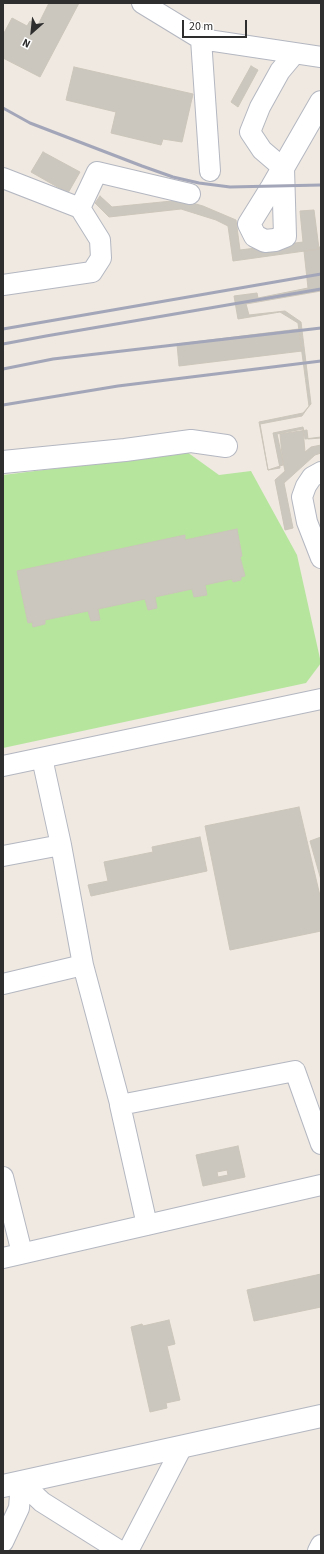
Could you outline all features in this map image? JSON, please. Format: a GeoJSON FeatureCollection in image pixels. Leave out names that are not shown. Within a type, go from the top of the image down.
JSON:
{"type":"FeatureCollection","features":[{"type":"Feature","properties":{"kind":"street"},"geometry":{"type":"LineString","coordinates":[[142,3],[201,39],[321,57]]}},
{"type":"Feature","properties":{"kind":"street"},"geometry":{"type":"LineString","coordinates":[[201,39],[210,172]]}},
{"type":"Feature","properties":{"kind":"street"},"geometry":{"type":"LineString","coordinates":[[295,53],[280,72],[260,107],[250,132],[262,150],[283,168],[321,102]]}},
{"type":"Feature","properties":{"kind":"street"},"geometry":{"type":"LineString","coordinates":[[80,208],[97,172],[190,194]]}},
{"type":"Feature","properties":{"kind":"street"},"geometry":{"type":"LineString","coordinates":[[3,178],[80,208],[100,240],[101,258],[92,272],[3,285]]}},
{"type":"Feature","properties":{"kind":"street"},"geometry":{"type":"LineString","coordinates":[[3,462],[125,450],[191,441],[226,446]]}},
{"type":"Feature","properties":{"kind":"street"},"geometry":{"type":"LineString","coordinates":[[321,473],[302,497],[307,522],[321,558]]}},
{"type":"Feature","properties":{"kind":"street"},"geometry":{"type":"LineString","coordinates":[[3,766],[321,699]]}},
{"type":"Feature","properties":{"kind":"street"},"geometry":{"type":"LineString","coordinates":[[42,758],[61,845],[83,965],[122,1111],[148,1224]]}},
{"type":"Feature","properties":{"kind":"street"},"geometry":{"type":"LineString","coordinates":[[3,856],[61,845]]}},
{"type":"Feature","properties":{"kind":"street"},"geometry":{"type":"LineString","coordinates":[[3,984],[83,965]]}},
{"type":"Feature","properties":{"kind":"street"},"geometry":{"type":"LineString","coordinates":[[122,1111],[120,1105],[296,1071],[321,1144]]}},
{"type":"Feature","properties":{"kind":"street"},"geometry":{"type":"LineString","coordinates":[[3,1177],[22,1253]]}},
{"type":"Feature","properties":{"kind":"street"},"geometry":{"type":"LineString","coordinates":[[3,1258],[321,1185]]}},
{"type":"Feature","properties":{"kind":"street"},"geometry":{"type":"LineString","coordinates":[[12,1484],[321,1416]]}},
{"type":"Feature","properties":{"kind":"street"},"geometry":{"type":"LineString","coordinates":[[128,1551],[182,1447]]}},
{"type":"Feature","properties":{"kind":"street"},"geometry":{"type":"LineString","coordinates":[[3,1542],[20,1508],[12,1484]]}},
{"type":"Feature","properties":{"kind":"street"},"geometry":{"type":"LineString","coordinates":[[12,1484],[120,1551]]}},
{"type":"Feature","properties":{"kind":"street"},"geometry":{"type":"LineString","coordinates":[[318,1551],[321,1546]]}},
{"type":"Feature","properties":{"kind":"green space"},"geometry":{"type":"Polygon","coordinates":[[[187,452],[219,475],[251,471],[297,555],[321,663],[306,683],[3,748],[3,475],[187,452]]]}},
{"type":"Feature","properties":{"kind":"building"},"geometry":{"type":"Polygon","coordinates":[[[49,3],[79,3],[40,77],[3,58],[3,32],[4,33],[12,18],[27,26],[30,21],[38,25],[49,3]]]}},
{"type":"Feature","properties":{"kind":"building"},"geometry":{"type":"Polygon","coordinates":[[[251,66],[258,70],[238,107],[231,102],[251,66]]]}},
{"type":"Feature","properties":{"kind":"building"},"geometry":{"type":"Polygon","coordinates":[[[74,67],[193,94],[182,142],[163,139],[161,145],[111,133],[116,112],[66,100],[74,67]]]}},
{"type":"Feature","properties":{"kind":"building"},"geometry":{"type":"Polygon","coordinates":[[[43,152],[80,172],[68,193],[31,172],[43,152]]]}},
{"type":"Feature","properties":{"kind":"building"},"geometry":{"type":"Polygon","coordinates":[[[100,196],[112,207],[182,200],[203,206],[236,220],[240,250],[303,242],[300,211],[314,210],[319,249],[233,261],[228,226],[216,220],[181,209],[109,217],[95,203],[100,196]]]}},
{"type":"Feature","properties":{"kind":"building"},"geometry":{"type":"Polygon","coordinates":[[[318,247],[321,247],[321,437],[305,439],[303,427],[273,433],[280,468],[268,470],[260,424],[302,416],[309,406],[298,323],[280,312],[238,319],[234,296],[257,293],[258,298],[308,288],[304,251],[319,249],[318,247]]]}},
{"type":"Feature","properties":{"kind":"building"},"geometry":{"type":"Polygon","coordinates":[[[321,291],[321,438],[308,439],[307,430],[280,434],[283,465],[268,470],[259,422],[303,413],[311,404],[301,322],[285,311],[249,315],[246,304],[321,291]]]}},
{"type":"Feature","properties":{"kind":"building"},"geometry":{"type":"Polygon","coordinates":[[[299,329],[302,351],[179,366],[177,344],[299,329]]]}},
{"type":"Feature","properties":{"kind":"building"},"geometry":{"type":"Polygon","coordinates":[[[303,429],[305,452],[311,447],[321,445],[321,453],[315,455],[284,483],[293,528],[285,530],[275,480],[285,471],[277,434],[303,429]]]}},
{"type":"Feature","properties":{"kind":"building"},"geometry":{"type":"Polygon","coordinates":[[[237,529],[242,556],[240,557],[245,576],[241,577],[241,580],[233,582],[232,579],[205,585],[207,595],[194,597],[192,589],[155,597],[157,608],[148,610],[145,599],[98,609],[100,620],[91,621],[88,611],[45,620],[45,624],[33,627],[32,622],[28,623],[17,571],[185,535],[185,540],[237,529]]]}},
{"type":"Feature","properties":{"kind":"building"},"geometry":{"type":"Polygon","coordinates":[[[299,807],[321,900],[321,931],[230,950],[205,826],[299,807]]]}},
{"type":"Feature","properties":{"kind":"building"},"geometry":{"type":"Polygon","coordinates":[[[200,837],[207,871],[91,896],[88,885],[108,881],[104,862],[153,852],[152,847],[200,837]]]}},
{"type":"Feature","properties":{"kind":"building"},"geometry":{"type":"Polygon","coordinates":[[[321,837],[321,880],[310,841],[321,837]]]}},
{"type":"Feature","properties":{"kind":"building"},"geometry":{"type":"Polygon","coordinates":[[[238,1146],[245,1177],[203,1186],[196,1155],[238,1146]]]}},
{"type":"Feature","properties":{"kind":"building"},"geometry":{"type":"Polygon","coordinates":[[[227,1170],[228,1175],[218,1177],[217,1172],[227,1170]]]}},
{"type":"Feature","properties":{"kind":"building"},"geometry":{"type":"Polygon","coordinates":[[[321,1274],[321,1307],[254,1321],[247,1290],[321,1274]]]}},
{"type":"Feature","properties":{"kind":"building"},"geometry":{"type":"Polygon","coordinates":[[[169,1320],[175,1344],[167,1346],[180,1400],[166,1403],[167,1408],[150,1412],[131,1327],[169,1320]]]}},
{"type":"Feature","properties":{"kind":"railway"},"geometry":{"type":"LineString","coordinates":[[3,108],[30,123],[173,177],[199,183],[230,187],[321,185]]}},
{"type":"Feature","properties":{"kind":"railway"},"geometry":{"type":"LineString","coordinates":[[3,329],[321,274]]}},
{"type":"Feature","properties":{"kind":"railway"},"geometry":{"type":"LineString","coordinates":[[3,344],[321,289]]}},
{"type":"Feature","properties":{"kind":"railway"},"geometry":{"type":"LineString","coordinates":[[3,369],[53,359],[321,328]]}},
{"type":"Feature","properties":{"kind":"railway"},"geometry":{"type":"LineString","coordinates":[[3,405],[118,386],[321,361]]}}]}
